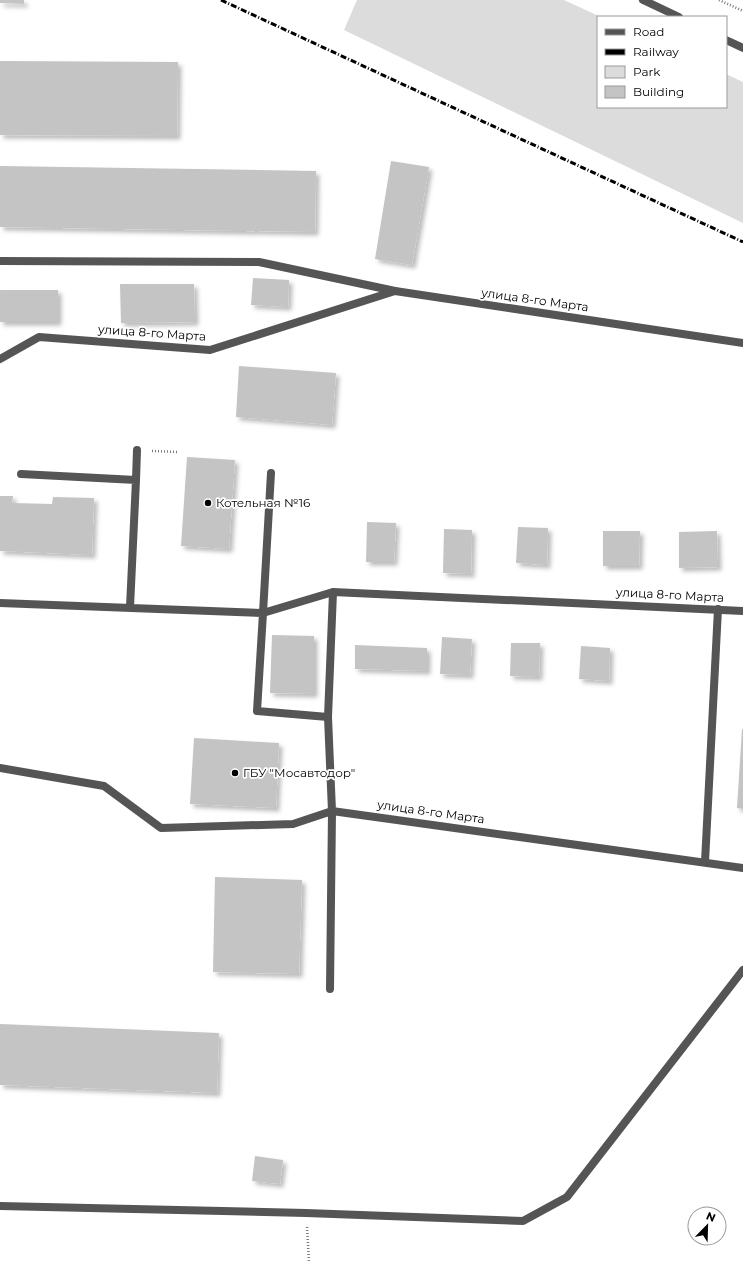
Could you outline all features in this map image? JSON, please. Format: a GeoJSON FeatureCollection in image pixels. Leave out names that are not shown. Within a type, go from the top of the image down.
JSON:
{"type":"FeatureCollection","features":[{"type":"Feature","properties":{"kind":"street"},"geometry":{"type":"LineString","coordinates":[[643,0],[676,16]]}},
{"type":"Feature","properties":{"kind":"street"},"geometry":{"type":"LineString","coordinates":[[727,40],[743,48]]}},
{"type":"Feature","properties":{"kind":"street","name":"улица 8-го Марта"},"geometry":{"type":"LineString","coordinates":[[0,261],[258,262],[395,291],[743,343]]}},
{"type":"Feature","properties":{"kind":"street","name":"улица 8-го Марта"},"geometry":{"type":"LineString","coordinates":[[0,359],[39,337],[210,350],[395,291]]}},
{"type":"Feature","properties":{"kind":"street"},"geometry":{"type":"LineString","coordinates":[[130,608],[137,450]]}},
{"type":"Feature","properties":{"kind":"street"},"geometry":{"type":"LineString","coordinates":[[271,473],[257,711],[328,717]]}},
{"type":"Feature","properties":{"kind":"street"},"geometry":{"type":"LineString","coordinates":[[21,474],[136,480]]}},
{"type":"Feature","properties":{"kind":"street"},"geometry":{"type":"LineString","coordinates":[[330,989],[332,811],[328,717],[333,592]]}},
{"type":"Feature","properties":{"kind":"street","name":"улица 8-го Марта"},"geometry":{"type":"LineString","coordinates":[[0,603],[262,613],[333,592],[743,611]]}},
{"type":"Feature","properties":{"kind":"street"},"geometry":{"type":"LineString","coordinates":[[705,862],[718,609]]}},
{"type":"Feature","properties":{"kind":"street"},"geometry":{"type":"LineString","coordinates":[[0,768],[104,786],[161,828],[292,824],[332,811]]}},
{"type":"Feature","properties":{"kind":"street","name":"улица 8-го Марта"},"geometry":{"type":"LineString","coordinates":[[332,811],[743,868]]}},
{"type":"Feature","properties":{"kind":"street"},"geometry":{"type":"LineString","coordinates":[[0,1206],[306,1213],[523,1221],[567,1197],[743,970]]}},
{"type":"Feature","properties":{"kind":"path"},"geometry":{"type":"LineString","coordinates":[[719,0],[743,12]]}},
{"type":"Feature","properties":{"kind":"path"},"geometry":{"type":"LineString","coordinates":[[137,450],[178,452]]}},
{"type":"Feature","properties":{"kind":"path"},"geometry":{"type":"LineString","coordinates":[[306,1213],[309,1262]]}},
{"type":"Feature","properties":{"kind":"green space"},"geometry":{"type":"Polygon","coordinates":[[[357,0],[564,0],[599,16],[597,16],[597,108],[727,108],[727,74],[743,82],[743,223],[344,30],[357,0]]]}},
{"type":"Feature","properties":{"kind":"building"},"geometry":{"type":"Polygon","coordinates":[[[0,0],[24,0],[24,4],[0,3],[0,0]]]}},
{"type":"Feature","properties":{"kind":"building"},"geometry":{"type":"Polygon","coordinates":[[[0,61],[178,62],[177,136],[0,135],[0,61]]]}},
{"type":"Feature","properties":{"kind":"building"},"geometry":{"type":"Polygon","coordinates":[[[391,161],[429,167],[412,265],[375,259],[391,161]]]}},
{"type":"Feature","properties":{"kind":"building"},"geometry":{"type":"Polygon","coordinates":[[[0,166],[316,171],[315,232],[0,227],[0,166]]]}},
{"type":"Feature","properties":{"kind":"building"},"geometry":{"type":"Polygon","coordinates":[[[253,278],[289,280],[288,307],[251,305],[253,278]]]}},
{"type":"Feature","properties":{"kind":"building"},"geometry":{"type":"Polygon","coordinates":[[[120,284],[194,284],[195,322],[121,323],[120,284]]]}},
{"type":"Feature","properties":{"kind":"building"},"geometry":{"type":"Polygon","coordinates":[[[0,290],[58,290],[58,322],[0,322],[0,290]]]}},
{"type":"Feature","properties":{"kind":"building"},"geometry":{"type":"Polygon","coordinates":[[[239,366],[336,373],[332,425],[236,417],[239,366]]]}},
{"type":"Feature","properties":{"kind":"building","name":"Котельная №16"},"geometry":{"type":"Polygon","coordinates":[[[187,457],[235,460],[229,549],[181,546],[187,457]]]}},
{"type":"Feature","properties":{"kind":"building"},"geometry":{"type":"Polygon","coordinates":[[[0,496],[13,496],[12,503],[52,504],[53,497],[94,498],[92,555],[0,551],[0,496]]]}},
{"type":"Feature","properties":{"kind":"building"},"geometry":{"type":"Polygon","coordinates":[[[367,522],[396,523],[394,562],[366,562],[367,522]]]}},
{"type":"Feature","properties":{"kind":"building"},"geometry":{"type":"Polygon","coordinates":[[[518,527],[548,528],[547,565],[516,563],[518,527]]]}},
{"type":"Feature","properties":{"kind":"building"},"geometry":{"type":"Polygon","coordinates":[[[444,529],[472,530],[471,574],[443,573],[444,529]]]}},
{"type":"Feature","properties":{"kind":"building"},"geometry":{"type":"Polygon","coordinates":[[[603,531],[640,531],[639,566],[603,566],[603,531]]]}},
{"type":"Feature","properties":{"kind":"building"},"geometry":{"type":"Polygon","coordinates":[[[717,531],[718,567],[679,568],[679,532],[717,531]]]}},
{"type":"Feature","properties":{"kind":"building"},"geometry":{"type":"Polygon","coordinates":[[[272,635],[314,636],[314,694],[270,693],[272,635]]]}},
{"type":"Feature","properties":{"kind":"building"},"geometry":{"type":"Polygon","coordinates":[[[442,637],[472,639],[470,675],[440,674],[442,637]]]}},
{"type":"Feature","properties":{"kind":"building"},"geometry":{"type":"Polygon","coordinates":[[[511,643],[540,643],[539,677],[510,676],[511,643]]]}},
{"type":"Feature","properties":{"kind":"building"},"geometry":{"type":"Polygon","coordinates":[[[355,645],[427,648],[427,671],[355,669],[355,645]]]}},
{"type":"Feature","properties":{"kind":"building"},"geometry":{"type":"Polygon","coordinates":[[[581,646],[610,648],[609,681],[579,679],[581,646]]]}},
{"type":"Feature","properties":{"kind":"building"},"geometry":{"type":"Polygon","coordinates":[[[743,729],[743,809],[737,808],[743,729]]]}},
{"type":"Feature","properties":{"kind":"building","name":"ГБУ \"Мосавтодор\""},"geometry":{"type":"Polygon","coordinates":[[[194,738],[279,743],[276,808],[190,804],[194,738]]]}},
{"type":"Feature","properties":{"kind":"building"},"geometry":{"type":"Polygon","coordinates":[[[215,877],[302,880],[299,974],[213,972],[215,877]]]}},
{"type":"Feature","properties":{"kind":"building"},"geometry":{"type":"Polygon","coordinates":[[[0,1024],[219,1033],[217,1093],[0,1085],[0,1024]]]}},
{"type":"Feature","properties":{"kind":"building"},"geometry":{"type":"Polygon","coordinates":[[[255,1156],[283,1160],[280,1184],[252,1181],[255,1156]]]}},
{"type":"Feature","properties":{"kind":"railway"},"geometry":{"type":"LineString","coordinates":[[221,0],[743,242]]}},
{"type":"Feature","properties":{"kind":"place","name":"Котельная №16"},"geometry":{"type":"Point","coordinates":[208,503]}},
{"type":"Feature","properties":{"kind":"place","name":"ГБУ \"Мосавтодор\""},"geometry":{"type":"Point","coordinates":[235,773]}}]}
